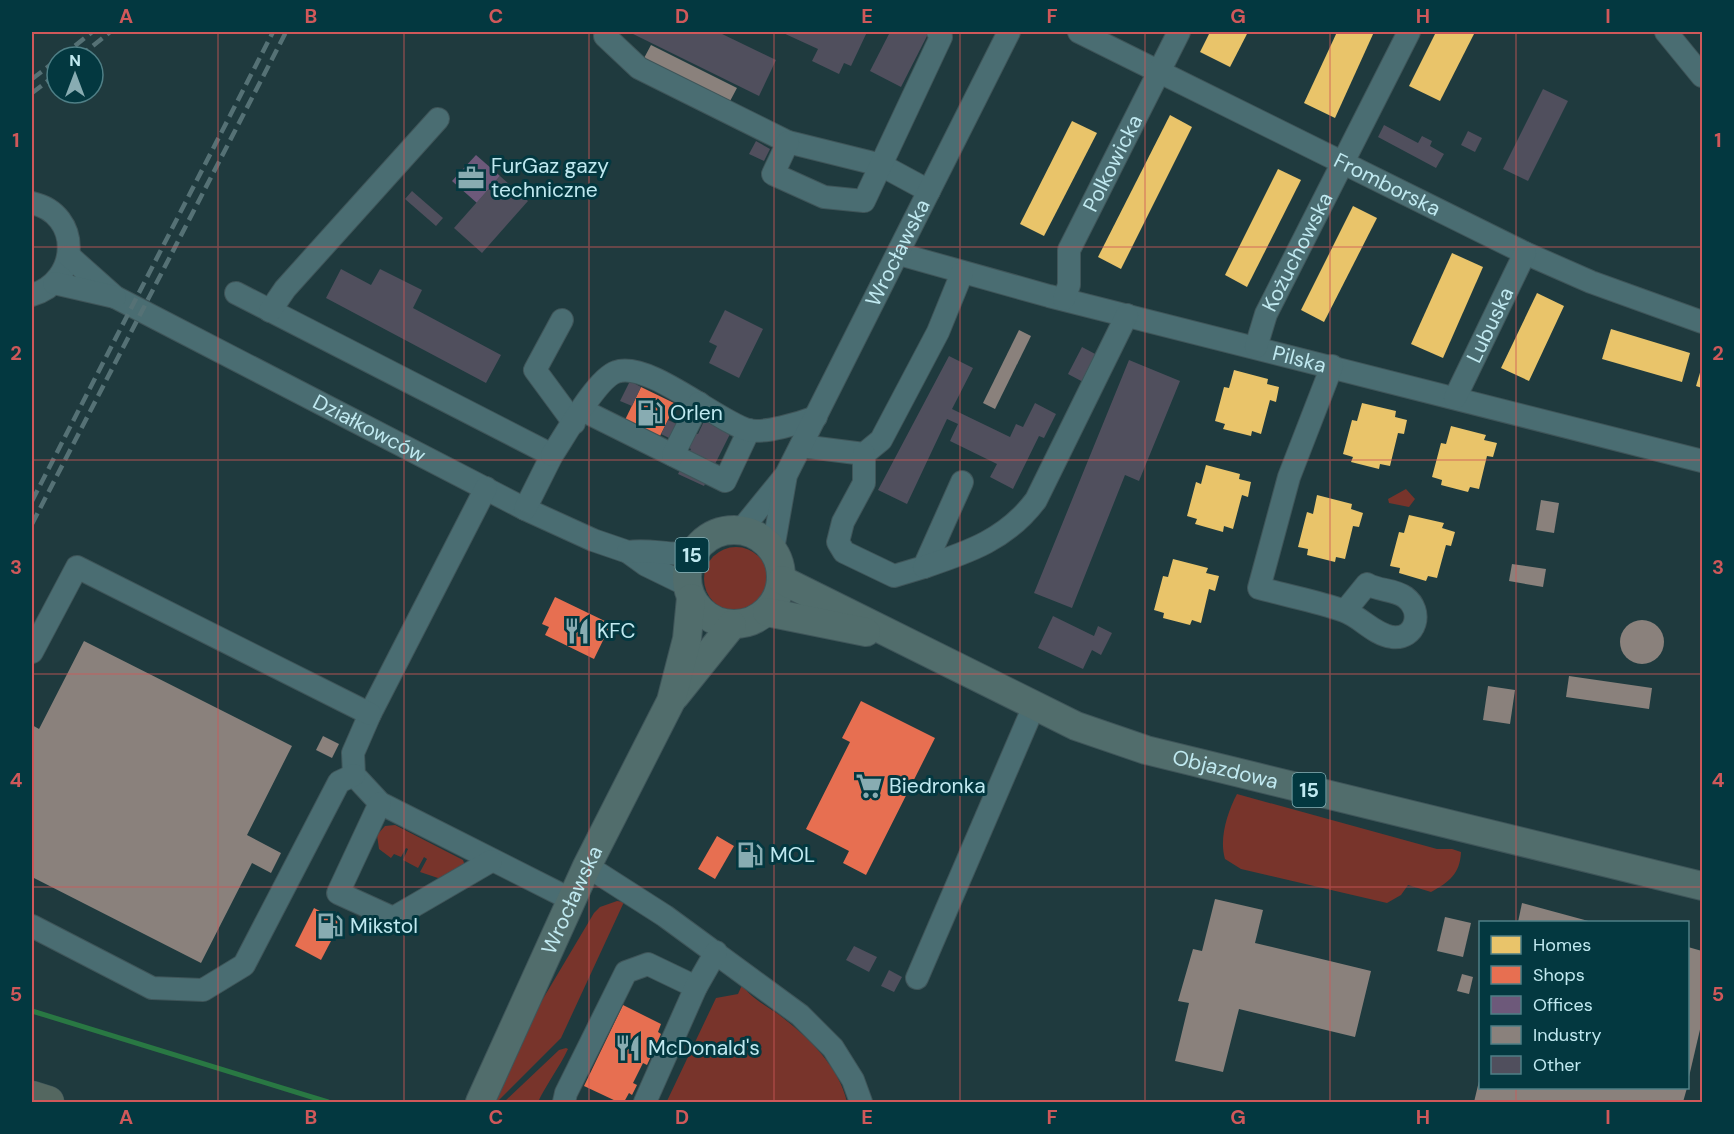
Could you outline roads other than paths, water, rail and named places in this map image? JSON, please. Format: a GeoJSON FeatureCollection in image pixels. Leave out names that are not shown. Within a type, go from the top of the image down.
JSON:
{"type":"FeatureCollection","features":[{"type":"Feature","properties":{"kind":"highway"},"geometry":{"type":"LineString","coordinates":[[32,1097],[48,1102]]}},
{"type":"Feature","properties":{"kind":"main road"},"geometry":{"type":"LineString","coordinates":[[732,625],[751,622],[767,612],[780,592],[782,580],[780,564],[773,549],[759,536],[741,530]]}},
{"type":"Feature","properties":{"kind":"main road","name":"15"},"geometry":{"type":"LineString","coordinates":[[732,625],[708,617],[689,591],[687,570],[696,551],[713,535],[741,530]]}},
{"type":"Feature","properties":{"kind":"main road","name":"Objazdowa"},"geometry":{"type":"LineString","coordinates":[[782,580],[1076,726],[1146,750],[1702,886]]}},
{"type":"Feature","properties":{"kind":"main road","name":"Wrocławska"},"geometry":{"type":"LineString","coordinates":[[671,701],[687,639],[689,591]]}},
{"type":"Feature","properties":{"kind":"main road","name":"Objazdowa"},"geometry":{"type":"LineString","coordinates":[[767,612],[906,641]]}},
{"type":"Feature","properties":{"kind":"main road","name":"Wrocławska"},"geometry":{"type":"LineString","coordinates":[[480,1102],[587,866],[671,701],[732,625]]}},
{"type":"Feature","properties":{"kind":"street"},"geometry":{"type":"LineString","coordinates":[[788,142],[773,174],[824,197],[864,201],[941,37],[938,32]]}},
{"type":"Feature","properties":{"kind":"street","name":"Fromborska"},"geometry":{"type":"LineString","coordinates":[[1079,32],[1525,253],[1591,282],[1702,322]]}},
{"type":"Feature","properties":{"kind":"street","name":"Polkowicka"},"geometry":{"type":"LineString","coordinates":[[1064,299],[1069,285],[1069,250],[1179,32]]}},
{"type":"Feature","properties":{"kind":"street","name":"Kożuchowska"},"geometry":{"type":"LineString","coordinates":[[1256,347],[1266,314],[1409,32]]}},
{"type":"Feature","properties":{"kind":"street"},"geometry":{"type":"LineString","coordinates":[[1666,32],[1702,76]]}},
{"type":"Feature","properties":{"kind":"street","name":"Wrocławska"},"geometry":{"type":"LineString","coordinates":[[741,530],[786,475],[929,191],[1003,34]]}},
{"type":"Feature","properties":{"kind":"street"},"geometry":{"type":"LineString","coordinates":[[605,36],[639,68],[788,142],[881,165],[929,191]]}},
{"type":"Feature","properties":{"kind":"street"},"geometry":{"type":"LineString","coordinates":[[270,311],[285,290],[438,119]]}},
{"type":"Feature","properties":{"kind":"street"},"geometry":{"type":"LineString","coordinates":[[32,203],[54,214],[64,226],[69,241],[69,256],[64,271],[39,295]]}},
{"type":"Feature","properties":{"kind":"street","name":"Lubuska"},"geometry":{"type":"LineString","coordinates":[[1455,398],[1525,253]]}},
{"type":"Feature","properties":{"kind":"street","name":"Pilska"},"geometry":{"type":"LineString","coordinates":[[898,254],[962,273],[1702,461]]}},
{"type":"Feature","properties":{"kind":"street","name":"Działkowców"},"geometry":{"type":"LineString","coordinates":[[69,256],[115,297],[525,509],[593,540],[628,552],[689,591]]}},
{"type":"Feature","properties":{"kind":"street"},"geometry":{"type":"LineString","coordinates":[[801,446],[864,454],[881,440],[938,332],[962,273]]}},
{"type":"Feature","properties":{"kind":"street"},"geometry":{"type":"LineString","coordinates":[[236,293],[552,455]]}},
{"type":"Feature","properties":{"kind":"street","name":"Działkowców"},"geometry":{"type":"LineString","coordinates":[[39,295],[115,297]]}},
{"type":"Feature","properties":{"kind":"street"},"geometry":{"type":"LineString","coordinates":[[864,454],[864,483],[843,522],[838,542],[844,552],[894,576],[974,550],[1020,521],[1036,500],[1127,315]]}},
{"type":"Feature","properties":{"kind":"street"},"geometry":{"type":"LineString","coordinates":[[562,320],[535,370],[578,416],[673,455],[724,481],[749,430]]}},
{"type":"Feature","properties":{"kind":"street"},"geometry":{"type":"LineString","coordinates":[[1332,366],[1289,477],[1259,588],[1346,611]]}},
{"type":"Feature","properties":{"kind":"street"},"geometry":{"type":"LineString","coordinates":[[525,509],[552,455],[600,383],[616,371],[642,373],[749,430],[784,426],[816,417]]}},
{"type":"Feature","properties":{"kind":"street"},"geometry":{"type":"LineString","coordinates":[[673,455],[699,403]]}},
{"type":"Feature","properties":{"kind":"street","name":"Wrocławska"},"geometry":{"type":"LineString","coordinates":[[773,549],[786,475]]}},
{"type":"Feature","properties":{"kind":"street"},"geometry":{"type":"LineString","coordinates":[[924,567],[962,482]]}},
{"type":"Feature","properties":{"kind":"street"},"geometry":{"type":"LineString","coordinates":[[486,488],[370,714],[353,753],[354,775],[380,803],[572,900]]}},
{"type":"Feature","properties":{"kind":"street","name":"Działkowców"},"geometry":{"type":"LineString","coordinates":[[628,552],[651,549],[678,554],[696,551]]}},
{"type":"Feature","properties":{"kind":"street"},"geometry":{"type":"LineString","coordinates":[[32,652],[77,567],[370,714]]}},
{"type":"Feature","properties":{"kind":"street"},"geometry":{"type":"LineString","coordinates":[[916,978],[1034,706]]}},
{"type":"Feature","properties":{"kind":"street"},"geometry":{"type":"LineString","coordinates":[[32,926],[152,988],[203,990],[244,965],[339,782],[354,775]]}},
{"type":"Feature","properties":{"kind":"street"},"geometry":{"type":"LineString","coordinates":[[380,803],[338,892],[393,918],[491,861]]}},
{"type":"Feature","properties":{"kind":"street"},"geometry":{"type":"LineString","coordinates":[[587,866],[716,952],[766,988],[821,1034],[853,1080],[861,1102]]}},
{"type":"Feature","properties":{"kind":"street"},"geometry":{"type":"LineString","coordinates":[[645,1102],[696,987],[716,952]]}},
{"type":"Feature","properties":{"kind":"street"},"geometry":{"type":"LineString","coordinates":[[570,1097],[626,972],[648,964],[696,987]]}},
{"type":"Feature","properties":{"kind":"street"},"geometry":{"type":"LineString","coordinates":[[634,1102],[658,1049],[666,1036],[679,1026]]}},
{"type":"Feature","properties":{"kind":"waterway"},"geometry":{"type":"LineString","coordinates":[[32,1011],[328,1102]]}},
{"type":"Feature","properties":{"kind":"railway"},"geometry":{"type":"LineString","coordinates":[[76,45],[92,32]]}},
{"type":"Feature","properties":{"kind":"railway"},"geometry":{"type":"LineString","coordinates":[[94,45],[110,32]]}},
{"type":"Feature","properties":{"kind":"railway"},"geometry":{"type":"LineString","coordinates":[[32,501],[273,32]]}},
{"type":"Feature","properties":{"kind":"railway"},"geometry":{"type":"LineString","coordinates":[[32,524],[286,32]]}},
{"type":"Feature","properties":{"kind":"railway"},"geometry":{"type":"LineString","coordinates":[[32,79],[45,69]]}},
{"type":"Feature","properties":{"kind":"railway"},"geometry":{"type":"LineString","coordinates":[[32,93],[45,83]]}},
{"type":"Feature","properties":{"kind":"place","name":"FurGaz gazy techniczne"},"geometry":{"type":"Point","coordinates":[471,178]}},
{"type":"Feature","properties":{"kind":"place","name":"Orlen"},"geometry":{"type":"Point","coordinates":[650,413]}},
{"type":"Feature","properties":{"kind":"place","name":"KFC"},"geometry":{"type":"Point","coordinates":[577,631]}},
{"type":"Feature","properties":{"kind":"place","name":"Biedronka"},"geometry":{"type":"Point","coordinates":[869,786]}},
{"type":"Feature","properties":{"kind":"place","name":"MOL"},"geometry":{"type":"Point","coordinates":[750,855]}},
{"type":"Feature","properties":{"kind":"place","name":"Mikstol"},"geometry":{"type":"Point","coordinates":[330,926]}},
{"type":"Feature","properties":{"kind":"place","name":"McDonald's"},"geometry":{"type":"Point","coordinates":[628,1048]}}]}
